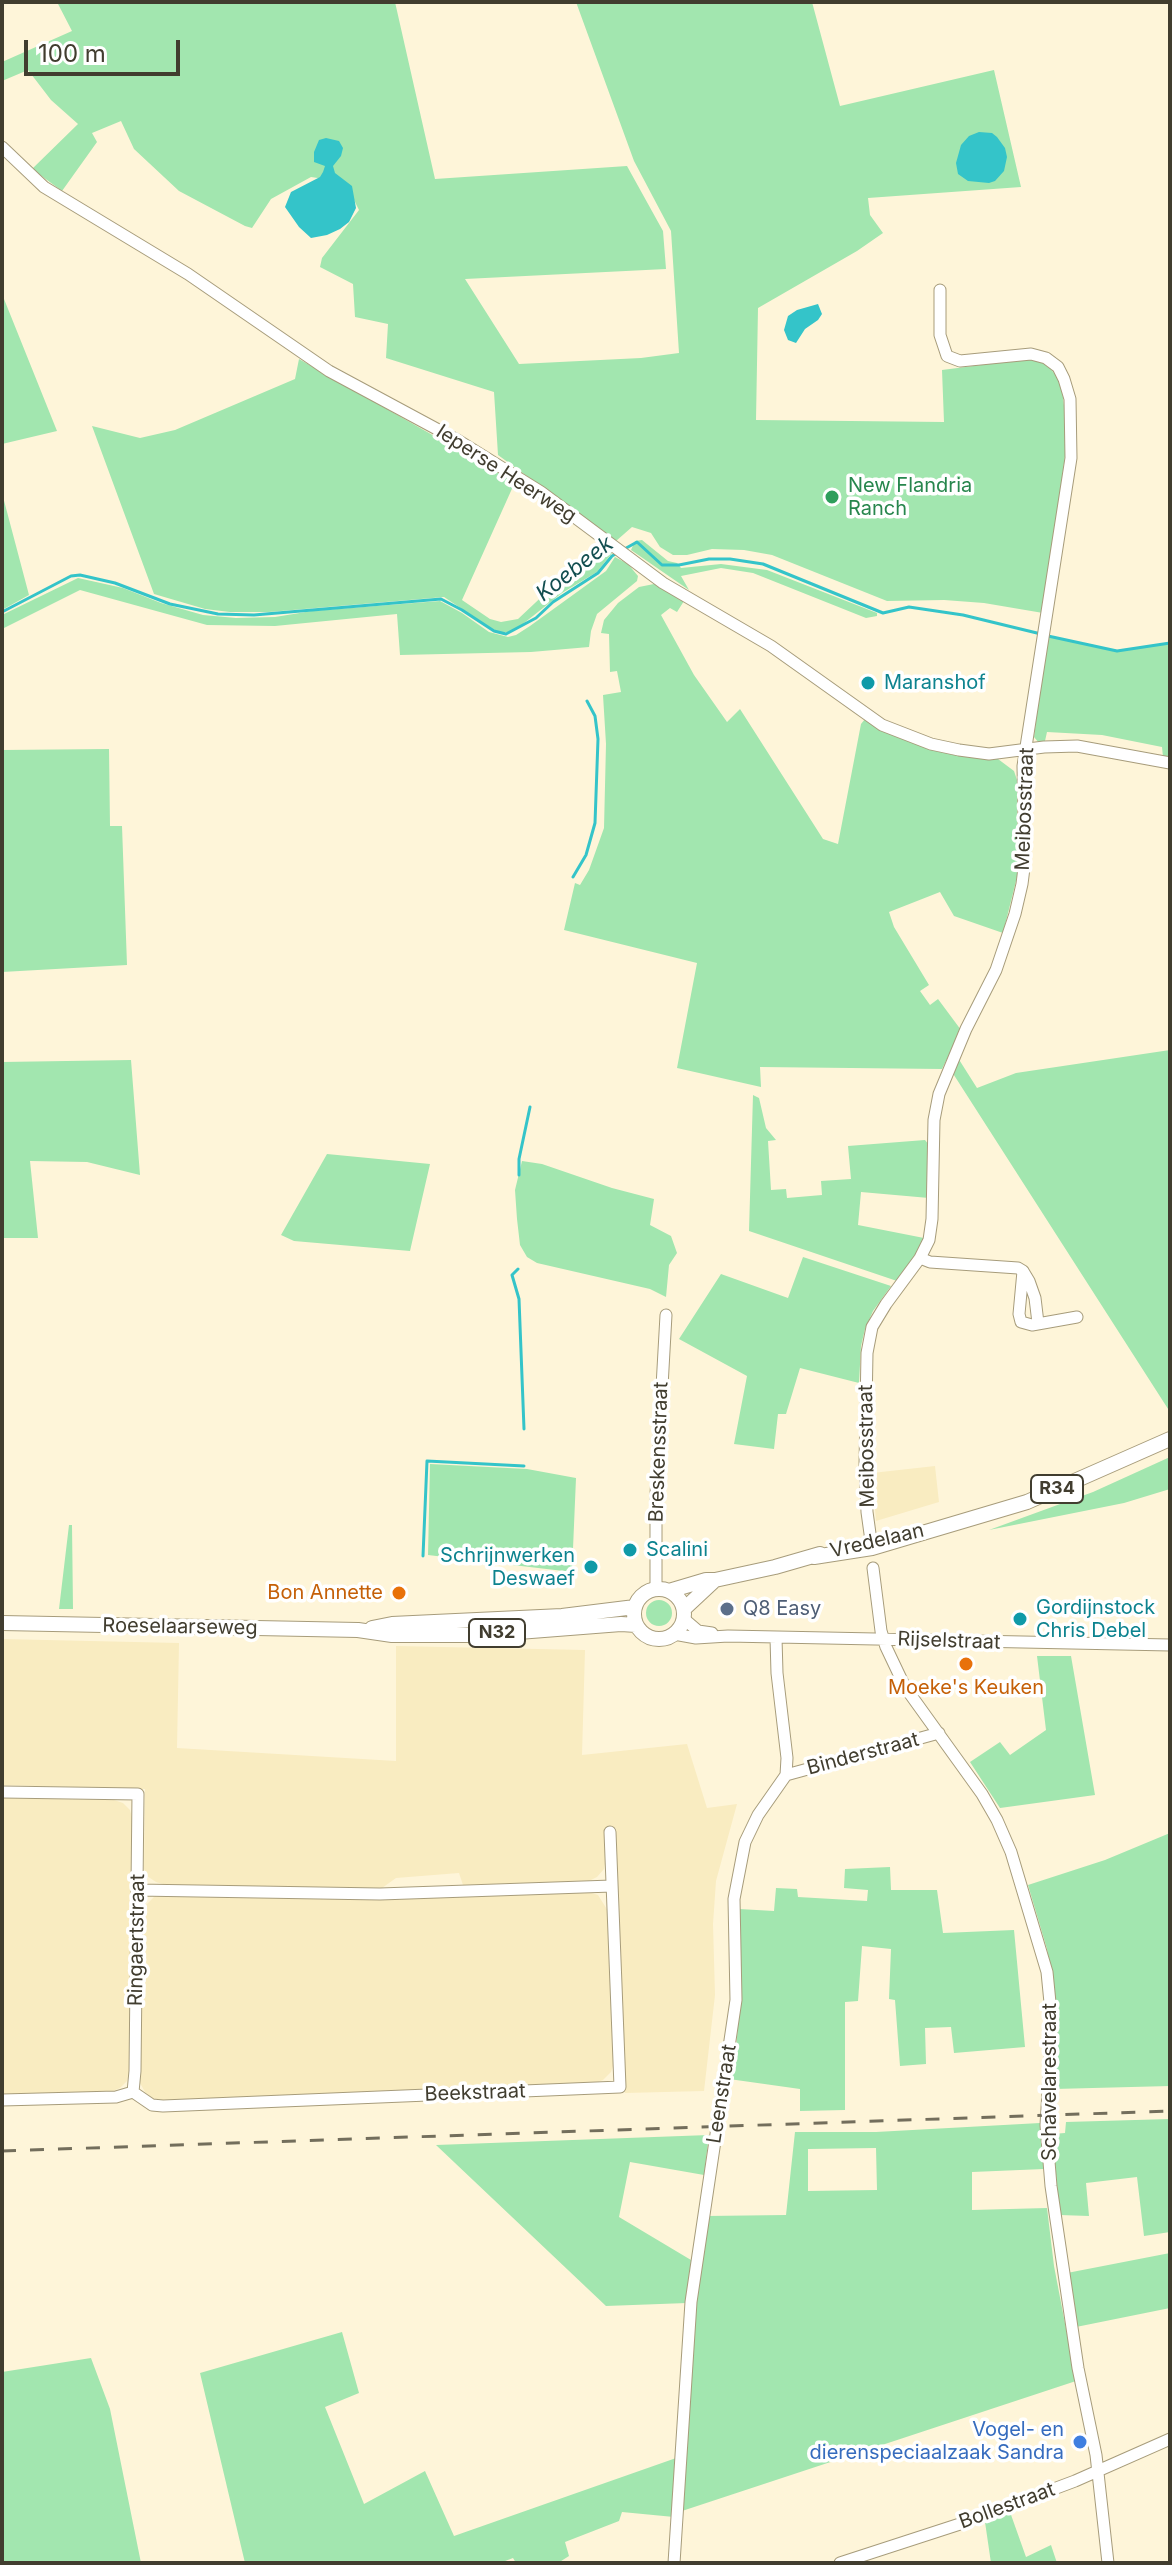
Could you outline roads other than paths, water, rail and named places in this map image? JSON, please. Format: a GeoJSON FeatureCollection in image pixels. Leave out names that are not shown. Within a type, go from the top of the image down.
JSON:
{"type":"FeatureCollection","features":[{"type":"Feature","properties":{"kind":"main road","name":"Vredelaan"},"geometry":{"type":"LineString","coordinates":[[663,1590],[872,1543],[1027,1502],[1170,1439]]}},
{"type":"Feature","properties":{"kind":"main road"},"geometry":{"type":"LineString","coordinates":[[674,1634],[684,1614],[715,1580]]}},
{"type":"Feature","properties":{"kind":"main road"},"geometry":{"type":"LineString","coordinates":[[636,1625],[635,1607],[643,1595],[663,1590]]}},
{"type":"Feature","properties":{"kind":"main road","name":"N32"},"geometry":{"type":"LineString","coordinates":[[663,1590],[680,1600],[684,1614]]}},
{"type":"Feature","properties":{"kind":"main road","name":"Roeselaarseweg"},"geometry":{"type":"LineString","coordinates":[[358,1630],[392,1624],[562,1616],[635,1607]]}},
{"type":"Feature","properties":{"kind":"main road","name":"Roeselaarseweg"},"geometry":{"type":"LineString","coordinates":[[2,1623],[358,1630],[392,1635],[480,1635],[636,1625]]}},
{"type":"Feature","properties":{"kind":"main road","name":"N32"},"geometry":{"type":"LineString","coordinates":[[636,1625],[648,1637],[666,1638],[674,1634]]}},
{"type":"Feature","properties":{"kind":"street","name":"Ieperse Heerweg"},"geometry":{"type":"LineString","coordinates":[[4,152],[44,187],[188,274],[329,371],[459,441],[541,492],[663,583],[771,646],[882,725],[931,744],[989,754],[1061,746],[1085,747],[1170,763]]}},
{"type":"Feature","properties":{"kind":"street","name":"Meibosstraat"},"geometry":{"type":"LineString","coordinates":[[872,1543],[865,1464],[867,1353],[872,1327],[929,1240],[934,1120],[939,1094],[966,1029],[996,970],[1022,884],[1025,860],[1023,766],[1071,458],[1070,399],[1058,367],[1046,358],[1031,354],[960,361],[947,356],[940,335],[940,290]]}},
{"type":"Feature","properties":{"kind":"street"},"geometry":{"type":"LineString","coordinates":[[920,1258],[930,1262],[1018,1268],[1023,1271],[1021,1322],[1032,1325],[1077,1317]]}},
{"type":"Feature","properties":{"kind":"street","name":"Breskensstraat"},"geometry":{"type":"LineString","coordinates":[[663,1590],[656,1494],[666,1315]]}},
{"type":"Feature","properties":{"kind":"street"},"geometry":{"type":"LineString","coordinates":[[873,1568],[883,1639]]}},
{"type":"Feature","properties":{"kind":"street","name":"Rijselstraat"},"geometry":{"type":"LineString","coordinates":[[684,1614],[698,1631],[728,1636]]}},
{"type":"Feature","properties":{"kind":"street","name":"Rijselstraat"},"geometry":{"type":"LineString","coordinates":[[674,1634],[696,1638],[728,1636],[1170,1645]]}},
{"type":"Feature","properties":{"kind":"street"},"geometry":{"type":"LineString","coordinates":[[776,1638],[786,1775]]}},
{"type":"Feature","properties":{"kind":"street","name":"Schavelarestraat"},"geometry":{"type":"LineString","coordinates":[[883,1639],[905,1687],[982,1794],[997,1820],[1011,1852],[1047,1972],[1052,2023],[1046,2125],[1051,2186],[1078,2368],[1098,2471],[1108,2563]]}},
{"type":"Feature","properties":{"kind":"street","name":"Binderstraat"},"geometry":{"type":"LineString","coordinates":[[786,1775],[939,1733]]}},
{"type":"Feature","properties":{"kind":"street","name":"Leenstraat"},"geometry":{"type":"LineString","coordinates":[[674,2563],[691,2302],[736,2000],[734,1899],[745,1842],[758,1815],[786,1775]]}},
{"type":"Feature","properties":{"kind":"street","name":"Ringaertstraat"},"geometry":{"type":"LineString","coordinates":[[2,1792],[138,1794],[133,2092]]}},
{"type":"Feature","properties":{"kind":"street","name":"Beekstraat"},"geometry":{"type":"LineString","coordinates":[[133,2092],[152,2105],[163,2106],[620,2087],[610,1832]]}},
{"type":"Feature","properties":{"kind":"street"},"geometry":{"type":"LineString","coordinates":[[137,1890],[380,1894],[612,1886]]}},
{"type":"Feature","properties":{"kind":"street"},"geometry":{"type":"LineString","coordinates":[[2,2100],[116,2097],[133,2092]]}},
{"type":"Feature","properties":{"kind":"street","name":"Bollestraat"},"geometry":{"type":"LineString","coordinates":[[840,2563],[963,2523],[1098,2471],[1170,2439]]}},
{"type":"Feature","properties":{"kind":"water"},"geometry":{"type":"Polygon","coordinates":[[[979,132],[992,133],[997,137],[1007,157],[1004,171],[989,183],[968,181],[958,174],[956,163],[961,145],[969,136],[979,132]]]}},
{"type":"Feature","properties":{"kind":"water"},"geometry":{"type":"Polygon","coordinates":[[[319,140],[339,141],[343,148],[333,166],[335,173],[352,186],[356,208],[349,222],[340,229],[311,238],[285,207],[291,192],[320,177],[323,172],[325,166],[314,162],[314,152],[319,140]]]}},
{"type":"Feature","properties":{"kind":"water"},"geometry":{"type":"Polygon","coordinates":[[[818,304],[822,314],[818,320],[805,329],[796,343],[788,340],[784,330],[788,316],[818,304]]]}},
{"type":"Feature","properties":{"kind":"waterway","name":"Koebeek"},"geometry":{"type":"LineString","coordinates":[[2,612],[71,576],[80,575],[115,583],[170,604],[218,614],[254,615],[441,599],[494,631],[506,634],[536,618],[553,602],[598,573],[612,556],[637,542],[662,565],[709,559],[763,564],[883,613],[909,607],[963,615],[1041,634]]}},
{"type":"Feature","properties":{"kind":"waterway","name":"Koebeek"},"geometry":{"type":"LineString","coordinates":[[1048,636],[1117,651],[1170,643]]}},
{"type":"Feature","properties":{"kind":"waterway"},"geometry":{"type":"LineString","coordinates":[[573,877],[586,855],[595,823],[598,739],[595,716],[587,701]]}},
{"type":"Feature","properties":{"kind":"waterway"},"geometry":{"type":"LineString","coordinates":[[519,1175],[519,1159],[530,1107]]}},
{"type":"Feature","properties":{"kind":"waterway"},"geometry":{"type":"LineString","coordinates":[[518,1269],[512,1275],[519,1299],[524,1429]]}},
{"type":"Feature","properties":{"kind":"waterway"},"geometry":{"type":"LineString","coordinates":[[423,1556],[427,1461],[524,1466]]}},
{"type":"Feature","properties":{"kind":"railway"},"geometry":{"type":"LineString","coordinates":[[2,2151],[1170,2111]]}},
{"type":"Feature","properties":{"kind":"place","name":"New Flandria Ranch"},"geometry":{"type":"Point","coordinates":[832,497]}},
{"type":"Feature","properties":{"kind":"place","name":"Maranshof"},"geometry":{"type":"Point","coordinates":[868,683]}},
{"type":"Feature","properties":{"kind":"place","name":"Scalini"},"geometry":{"type":"Point","coordinates":[630,1550]}},
{"type":"Feature","properties":{"kind":"place","name":"Schrijnwerken Deswaef"},"geometry":{"type":"Point","coordinates":[591,1567]}},
{"type":"Feature","properties":{"kind":"place","name":"Bon Annette"},"geometry":{"type":"Point","coordinates":[399,1593]}},
{"type":"Feature","properties":{"kind":"place","name":"Q8 Easy"},"geometry":{"type":"Point","coordinates":[727,1609]}},
{"type":"Feature","properties":{"kind":"place","name":"Gordijnstock Chris Debel"},"geometry":{"type":"Point","coordinates":[1020,1619]}},
{"type":"Feature","properties":{"kind":"place","name":"Moeke's Keuken"},"geometry":{"type":"Point","coordinates":[966,1664]}},
{"type":"Feature","properties":{"kind":"place","name":"Vogel- en dierenspeciaalzaak Sandra"},"geometry":{"type":"Point","coordinates":[1080,2442]}}]}
